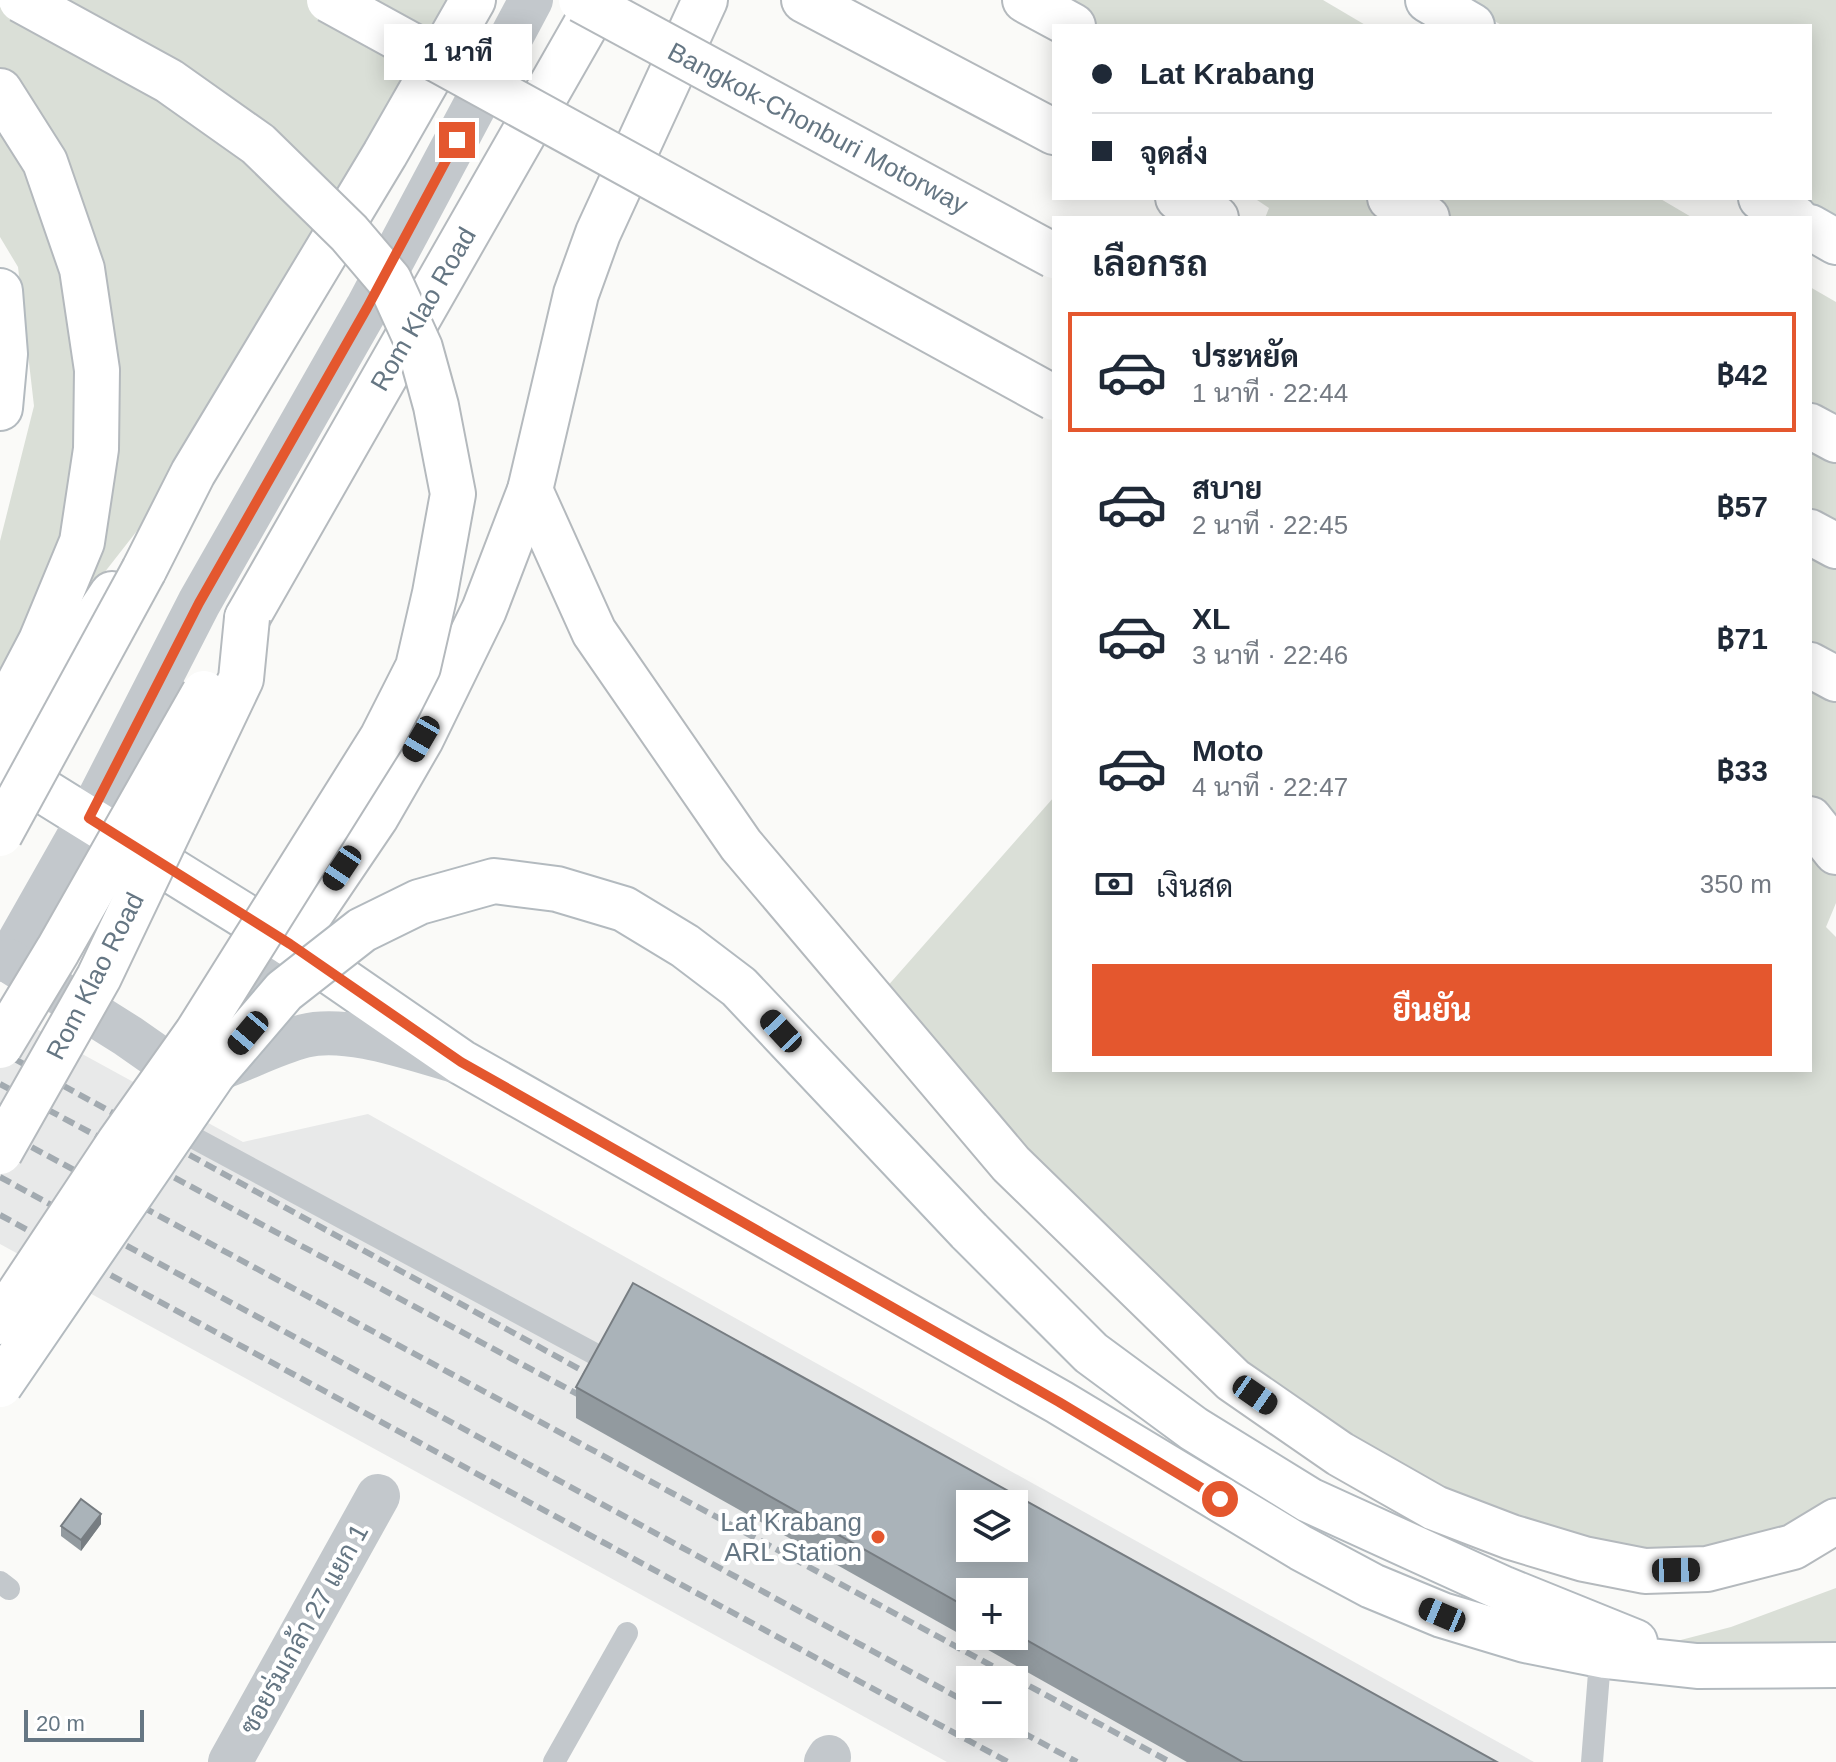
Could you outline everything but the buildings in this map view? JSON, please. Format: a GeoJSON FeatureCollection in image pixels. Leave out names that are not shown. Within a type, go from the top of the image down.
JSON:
{"type":"FeatureCollection","features":[{"type":"Feature","properties":{"kind":"main road"},"geometry":{"type":"LineString","coordinates":[[0,1322],[119,1143],[197,1033],[382,738],[418,667],[453,494],[436,406],[420,348],[389,280],[349,233],[258,144],[169,81],[21,0]]}},
{"type":"Feature","properties":{"kind":"main road"},"geometry":{"type":"LineString","coordinates":[[329,0],[1052,397]]}},
{"type":"Feature","properties":{"kind":"main road"},"geometry":{"type":"LineString","coordinates":[[473,0],[385,154],[193,473],[0,763],[290,944],[461,1062],[1059,1402],[1301,1548],[1372,1586],[1470,1624],[1525,1640],[1605,1656],[1697,1666],[1836,1665]]}},
{"type":"Feature","properties":{"kind":"main road","name":"Bangkok-Chonburi Motorway"},"geometry":{"type":"LineString","coordinates":[[581,0],[1052,255]]}},
{"type":"Feature","properties":{"kind":"main road","name":"Rom Klao Road"},"geometry":{"type":"LineString","coordinates":[[0,1046],[58,950],[600,0]]}},
{"type":"Feature","properties":{"kind":"main road"},"geometry":{"type":"LineString","coordinates":[[290,944],[376,817],[421,739],[484,610],[530,490],[576,294],[598,233],[705,0]]}},
{"type":"Feature","properties":{"kind":"main road"},"geometry":{"type":"LineString","coordinates":[[804,0],[1052,131]]}},
{"type":"Feature","properties":{"kind":"main road"},"geometry":{"type":"LineString","coordinates":[[1025,0],[1069,24]]}},
{"type":"Feature","properties":{"kind":"main road"},"geometry":{"type":"LineString","coordinates":[[1428,0],[1469,24]]}},
{"type":"Feature","properties":{"kind":"main road"},"geometry":{"type":"LineString","coordinates":[[0,91],[45,162],[82,269],[94,332],[97,370],[96,449],[82,542],[41,641],[0,719]]}},
{"type":"Feature","properties":{"kind":"main road"},"geometry":{"type":"LineString","coordinates":[[1182,200],[1212,216]]}},
{"type":"Feature","properties":{"kind":"main road"},"geometry":{"type":"LineString","coordinates":[[1394,200],[1423,216]]}},
{"type":"Feature","properties":{"kind":"main road"},"geometry":{"type":"LineString","coordinates":[[1764,200],[1792,216]]}},
{"type":"Feature","properties":{"kind":"main road"},"geometry":{"type":"LineString","coordinates":[[1812,228],[1836,242]]}},
{"type":"Feature","properties":{"kind":"main road"},"geometry":{"type":"LineString","coordinates":[[0,291],[5,354],[0,408]]}},
{"type":"Feature","properties":{"kind":"main road"},"geometry":{"type":"LineString","coordinates":[[1812,427],[1836,440]]}},
{"type":"Feature","properties":{"kind":"main road"},"geometry":{"type":"LineString","coordinates":[[0,834],[144,570],[193,473]]}},
{"type":"Feature","properties":{"kind":"main road"},"geometry":{"type":"LineString","coordinates":[[530,490],[594,632],[741,845],[1011,1164],[1233,1380],[1340,1454],[1435,1508],[1511,1537],[1584,1559],[1645,1571],[1707,1569],[1793,1547],[1836,1521]]}},
{"type":"Feature","properties":{"kind":"main road"},"geometry":{"type":"LineString","coordinates":[[1812,533],[1836,546]]}},
{"type":"Feature","properties":{"kind":"main road","name":"Rom Klao Road"},"geometry":{"type":"LineString","coordinates":[[0,1152],[99,977],[241,679],[247,618]]}},
{"type":"Feature","properties":{"kind":"main road"},"geometry":{"type":"LineString","coordinates":[[1812,666],[1836,679]]}},
{"type":"Feature","properties":{"kind":"main road"},"geometry":{"type":"LineString","coordinates":[[1812,817],[1836,827]]}},
{"type":"Feature","properties":{"kind":"main road"},"geometry":{"type":"LineString","coordinates":[[1812,819],[1836,852]]}},
{"type":"Feature","properties":{"kind":"main road"},"geometry":{"type":"LineString","coordinates":[[0,1385],[213,1074],[284,991],[362,930],[419,902],[494,881],[557,889],[624,909],[685,946],[739,987],[969,1231],[1091,1353],[1194,1429],[1309,1500],[1504,1589],[1697,1666]]}},
{"type":"Feature","properties":{"kind":"street"},"geometry":{"type":"LineString","coordinates":[[188,1078],[95,1014],[4,959],[89,818],[199,603],[367,308],[531,0]]}},
{"type":"Feature","properties":{"kind":"street"},"geometry":{"type":"LineString","coordinates":[[0,1295],[66,1213],[174,1127],[188,1078],[290,944]]}},
{"type":"Feature","properties":{"kind":"street"},"geometry":{"type":"LineString","coordinates":[[188,1078],[234,1064],[307,1035],[341,1034],[461,1062]]}},
{"type":"Feature","properties":{"kind":"street","name":"ซอยร่มเกล้า 27 แยก 1"},"geometry":{"type":"LineString","coordinates":[[230,1762],[378,1496]]}},
{"type":"Feature","properties":{"kind":"lane"},"geometry":{"type":"LineString","coordinates":[[174,1127],[639,1378]]}},
{"type":"Feature","properties":{"kind":"lane"},"geometry":{"type":"LineString","coordinates":[[554,1762],[627,1633]]}},
{"type":"Feature","properties":{"kind":"lane"},"geometry":{"type":"LineString","coordinates":[[1592,1762],[1599,1673],[1605,1656]]}},
{"type":"Feature","properties":{"kind":"shaded area"},"geometry":{"type":"Polygon","coordinates":[[[0,0],[457,0],[158,504],[0,706],[0,541],[34,406],[18,267],[0,237],[0,0]]]}},
{"type":"Feature","properties":{"kind":"shaded area"},"geometry":{"type":"Polygon","coordinates":[[[1064,0],[1323,0],[1364,24],[1077,24],[1064,0]]]}},
{"type":"Feature","properties":{"kind":"shaded area"},"geometry":{"type":"Polygon","coordinates":[[[1459,0],[1836,0],[1836,223],[1797,200],[1812,200],[1812,24],[1500,24],[1459,0]]]}},
{"type":"Feature","properties":{"kind":"shaded area"},"geometry":{"type":"Polygon","coordinates":[[[1257,200],[1662,200],[1690,216],[1266,216],[1269,208],[1257,200]]]}},
{"type":"Feature","properties":{"kind":"shaded area"},"geometry":{"type":"Polygon","coordinates":[[[1812,288],[1836,302],[1836,903],[1826,927],[1836,937],[1836,1506],[1772,1539],[1683,1558],[1622,1555],[1435,1493],[1288,1403],[1069,1202],[885,989],[1052,799],[1052,1072],[1812,1072],[1812,288]]]}},
{"type":"Feature","properties":{"kind":"shaded area"},"geometry":{"type":"Polygon","coordinates":[[[0,1009],[243,1142],[368,1114],[1534,1762],[947,1762],[0,1244],[0,1009]]]}},
{"type":"Feature","properties":{"kind":"shaded area"},"geometry":{"type":"Polygon","coordinates":[[[1836,1588],[1836,1649],[1742,1656],[1673,1642],[1731,1627],[1836,1588]]]}},
{"type":"Feature","properties":{"kind":"railway"},"geometry":{"type":"LineString","coordinates":[[0,1051],[603,1382]]}},
{"type":"Feature","properties":{"kind":"railway"},"geometry":{"type":"LineString","coordinates":[[0,1084],[596,1404]]}},
{"type":"Feature","properties":{"kind":"railway"},"geometry":{"type":"LineString","coordinates":[[0,1130],[1170,1762]]}},
{"type":"Feature","properties":{"kind":"railway"},"geometry":{"type":"LineString","coordinates":[[0,1177],[956,1696]]}},
{"type":"Feature","properties":{"kind":"railway"},"geometry":{"type":"LineString","coordinates":[[0,1215],[1008,1762]]}},
{"type":"Feature","properties":{"kind":"railway"},"geometry":{"type":"LineString","coordinates":[[1028,1735],[1077,1762]]}},
{"type":"Feature","properties":{"kind":"place","name":"Lat Krabang ARL Station"},"geometry":{"type":"Point","coordinates":[878,1537]}},
{"type":"Feature","properties":{"kind":"route"},"geometry":{"type":"LineString","coordinates":[[457,140],[367,308],[199,603],[89,818],[290,944],[461,1062],[1059,1402],[1220,1499]]}}]}
